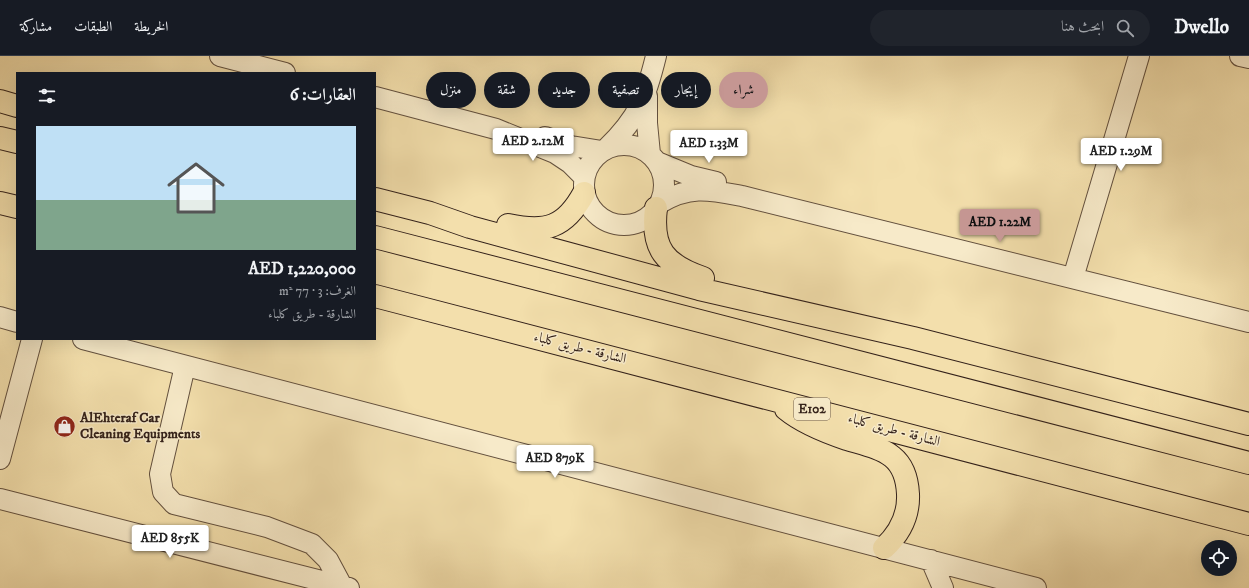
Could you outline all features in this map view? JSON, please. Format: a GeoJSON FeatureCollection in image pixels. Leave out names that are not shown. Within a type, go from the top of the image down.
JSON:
{"type":"FeatureCollection","features":[{"type":"Feature","properties":{"kind":"highway"},"geometry":{"type":"LineString","coordinates":[[0,101],[16,106]]}},
{"type":"Feature","properties":{"kind":"highway"},"geometry":{"type":"LineString","coordinates":[[0,138],[16,142]]}},
{"type":"Feature","properties":{"kind":"highway"},"geometry":{"type":"LineString","coordinates":[[430,213],[462,216],[534,230],[546,228],[564,220],[575,208],[584,185]]}},
{"type":"Feature","properties":{"kind":"highway"},"geometry":{"type":"LineString","coordinates":[[376,199],[430,213],[486,231],[699,289],[913,338],[1249,424]]}},
{"type":"Feature","properties":{"kind":"highway"},"geometry":{"type":"LineString","coordinates":[[0,203],[16,207]]}},
{"type":"Feature","properties":{"kind":"highway"},"geometry":{"type":"LineString","coordinates":[[658,206],[655,231],[657,242],[670,262],[678,268],[727,286],[744,299]]}},
{"type":"Feature","properties":{"kind":"highway"},"geometry":{"type":"LineString","coordinates":[[376,236],[1249,463]]}},
{"type":"Feature","properties":{"kind":"highway","name":"الشارقة - طريق كلباء"},"geometry":{"type":"LineString","coordinates":[[376,296],[771,398],[1249,524]]}},
{"type":"Feature","properties":{"kind":"highway"},"geometry":{"type":"LineString","coordinates":[[771,398],[788,411],[807,422],[847,439],[878,447],[892,455],[902,468],[908,484],[908,506],[904,522],[899,532],[884,548]]}},
{"type":"Feature","properties":{"kind":"street"},"geometry":{"type":"LineString","coordinates":[[220,56],[281,72]]}},
{"type":"Feature","properties":{"kind":"street"},"geometry":{"type":"LineString","coordinates":[[652,72],[656,56]]}},
{"type":"Feature","properties":{"kind":"street"},"geometry":{"type":"LineString","coordinates":[[1073,278],[1139,56]]}},
{"type":"Feature","properties":{"kind":"street"},"geometry":{"type":"LineString","coordinates":[[1240,56],[1249,58]]}},
{"type":"Feature","properties":{"kind":"street"},"geometry":{"type":"LineString","coordinates":[[376,97],[496,129],[528,132],[563,144],[605,150],[618,145],[630,145],[640,148],[653,158],[691,176],[728,186],[742,196]]}},
{"type":"Feature","properties":{"kind":"street"},"geometry":{"type":"LineString","coordinates":[[584,185],[594,158],[605,150],[630,122],[638,108]]}},
{"type":"Feature","properties":{"kind":"street"},"geometry":{"type":"LineString","coordinates":[[647,108],[647,128],[653,158],[662,172],[664,182],[658,206]]}},
{"type":"Feature","properties":{"kind":"street"},"geometry":{"type":"LineString","coordinates":[[496,129],[523,142],[555,153],[570,163],[584,185],[593,211],[610,223],[630,225],[649,216],[658,206],[678,193],[693,190],[709,190],[742,196],[1249,322]]}},
{"type":"Feature","properties":{"kind":"street"},"geometry":{"type":"LineString","coordinates":[[0,318],[16,322]]}},
{"type":"Feature","properties":{"kind":"street"},"geometry":{"type":"LineString","coordinates":[[0,459],[32,340]]}},
{"type":"Feature","properties":{"kind":"street"},"geometry":{"type":"LineString","coordinates":[[87,340],[1036,588]]}},
{"type":"Feature","properties":{"kind":"street"},"geometry":{"type":"LineString","coordinates":[[185,366],[160,474],[162,492],[174,504],[267,527],[312,544],[328,560],[345,588]]}},
{"type":"Feature","properties":{"kind":"street"},"geometry":{"type":"LineString","coordinates":[[0,499],[345,588]]}},
{"type":"Feature","properties":{"kind":"street"},"geometry":{"type":"LineString","coordinates":[[931,560],[943,588]]}},
{"type":"Feature","properties":{"kind":"place","name":"AlEhteraf Car Cleaning Equipments"},"geometry":{"type":"Point","coordinates":[65,426]}}]}
